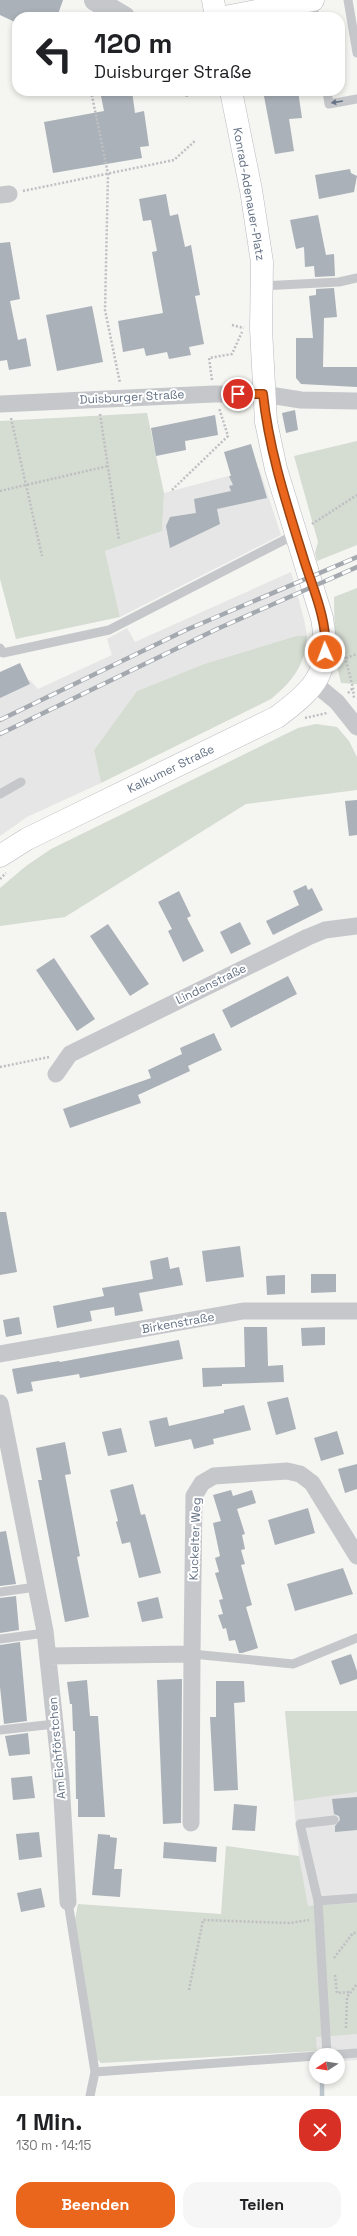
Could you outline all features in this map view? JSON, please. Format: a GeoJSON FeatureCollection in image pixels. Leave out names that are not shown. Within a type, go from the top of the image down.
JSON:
{"type":"FeatureCollection","features":[{"type":"Feature","properties":{"kind":"main road"},"geometry":{"type":"LineString","coordinates":[[213,0],[215,12]]}},
{"type":"Feature","properties":{"kind":"main road"},"geometry":{"type":"LineString","coordinates":[[251,12],[313,0]]}},
{"type":"Feature","properties":{"kind":"main road","name":"Konrad-Adenauer-Platz"},"geometry":{"type":"LineString","coordinates":[[232,96],[251,190],[262,262],[263,394],[266,422],[276,469],[296,534]]}},
{"type":"Feature","properties":{"kind":"main road","name":"Kalkumer Straße"},"geometry":{"type":"LineString","coordinates":[[0,856],[27,839],[276,717],[301,699],[314,683],[324,662],[326,642],[322,618],[296,534]]}},
{"type":"Feature","properties":{"kind":"street"},"geometry":{"type":"LineString","coordinates":[[95,0],[115,12]]}},
{"type":"Feature","properties":{"kind":"street","name":"Duisburger Straße"},"geometry":{"type":"LineString","coordinates":[[4,404],[123,397],[214,394],[263,394],[301,400],[357,400]]}},
{"type":"Feature","properties":{"kind":"street"},"geometry":{"type":"LineString","coordinates":[[314,683],[337,702],[357,727]]}},
{"type":"Feature","properties":{"kind":"street","name":"Lindenstraße"},"geometry":{"type":"LineString","coordinates":[[56,1074],[70,1054],[308,936],[325,930],[357,926]]}},
{"type":"Feature","properties":{"kind":"street","name":"Birkenstraße"},"geometry":{"type":"LineString","coordinates":[[0,1354],[243,1311],[357,1311]]}},
{"type":"Feature","properties":{"kind":"street","name":"Am Eichförstchen"},"geometry":{"type":"LineString","coordinates":[[0,1403],[45,1633],[61,1780],[68,1902]]}},
{"type":"Feature","properties":{"kind":"street","name":"Kuckelter Weg"},"geometry":{"type":"LineString","coordinates":[[191,1823],[194,1504],[197,1489],[208,1479],[221,1475],[279,1471],[300,1474],[312,1483],[357,1556]]}},
{"type":"Feature","properties":{"kind":"street"},"geometry":{"type":"LineString","coordinates":[[48,1656],[192,1654]]}},
{"type":"Feature","properties":{"kind":"lane"},"geometry":{"type":"LineString","coordinates":[[313,0],[314,12]]}},
{"type":"Feature","properties":{"kind":"lane"},"geometry":{"type":"LineString","coordinates":[[348,0],[357,53]]}},
{"type":"Feature","properties":{"kind":"lane"},"geometry":{"type":"LineString","coordinates":[[328,96],[330,104],[357,99]]}},
{"type":"Feature","properties":{"kind":"lane"},"geometry":{"type":"LineString","coordinates":[[261,286],[339,282],[357,278]]}},
{"type":"Feature","properties":{"kind":"lane"},"geometry":{"type":"LineString","coordinates":[[1,652],[109,630],[296,534]]}},
{"type":"Feature","properties":{"kind":"lane"},"geometry":{"type":"LineString","coordinates":[[0,794],[21,782]]}},
{"type":"Feature","properties":{"kind":"lane"},"geometry":{"type":"LineString","coordinates":[[0,1592],[36,1587]]}},
{"type":"Feature","properties":{"kind":"lane"},"geometry":{"type":"LineString","coordinates":[[0,1639],[45,1633]]}},
{"type":"Feature","properties":{"kind":"lane"},"geometry":{"type":"LineString","coordinates":[[192,1654],[293,1664],[357,1638]]}},
{"type":"Feature","properties":{"kind":"lane"},"geometry":{"type":"LineString","coordinates":[[0,1730],[55,1724]]}},
{"type":"Feature","properties":{"kind":"lane"},"geometry":{"type":"LineString","coordinates":[[328,2048],[318,1901],[300,1824],[334,1820]]}},
{"type":"Feature","properties":{"kind":"lane"},"geometry":{"type":"LineString","coordinates":[[318,1901],[357,1898]]}},
{"type":"Feature","properties":{"kind":"lane","name":"Am Eichförstchen"},"geometry":{"type":"LineString","coordinates":[[68,1902],[95,2072],[90,2096]]}},
{"type":"Feature","properties":{"kind":"lane"},"geometry":{"type":"LineString","coordinates":[[345,2054],[357,2053]]}},
{"type":"Feature","properties":{"kind":"lane"},"geometry":{"type":"LineString","coordinates":[[95,2072],[309,2057]]}},
{"type":"Feature","properties":{"kind":"path"},"geometry":{"type":"LineString","coordinates":[[92,96],[108,174],[106,310],[123,397]]}},
{"type":"Feature","properties":{"kind":"path"},"geometry":{"type":"LineString","coordinates":[[4,194],[174,160],[196,140]]}},
{"type":"Feature","properties":{"kind":"path"},"geometry":{"type":"LineString","coordinates":[[172,490],[228,436],[214,394],[209,358],[232,354],[244,328],[232,325]]}},
{"type":"Feature","properties":{"kind":"path"},"geometry":{"type":"LineString","coordinates":[[98,399],[119,540]]}},
{"type":"Feature","properties":{"kind":"path"},"geometry":{"type":"LineString","coordinates":[[4,404],[26,484],[42,556]]}},
{"type":"Feature","properties":{"kind":"path"},"geometry":{"type":"LineString","coordinates":[[0,491],[108,466]]}},
{"type":"Feature","properties":{"kind":"path"},"geometry":{"type":"LineString","coordinates":[[296,534],[357,495]]}},
{"type":"Feature","properties":{"kind":"path"},"geometry":{"type":"LineString","coordinates":[[357,654],[346,658],[354,688],[357,689]]}},
{"type":"Feature","properties":{"kind":"path"},"geometry":{"type":"LineString","coordinates":[[0,1067],[70,1054]]}},
{"type":"Feature","properties":{"kind":"path"},"geometry":{"type":"LineString","coordinates":[[189,1990],[203,1920],[290,1923],[319,1919]]}},
{"type":"Feature","properties":{"kind":"path"},"geometry":{"type":"LineString","coordinates":[[334,1964],[334,1957],[353,1933],[357,1933]]}},
{"type":"Feature","properties":{"kind":"path"},"geometry":{"type":"LineString","coordinates":[[335,1971],[337,1993],[351,1992]]}},
{"type":"Feature","properties":{"kind":"path"},"geometry":{"type":"LineString","coordinates":[[346,2028],[347,1997],[357,1984]]}},
{"type":"Feature","properties":{"kind":"shaded area"},"geometry":{"type":"Polygon","coordinates":[[[147,413],[164,493],[162,531],[105,551],[120,617],[16,639],[0,579],[0,421],[147,413]]]}},
{"type":"Feature","properties":{"kind":"shaded area"},"geometry":{"type":"Polygon","coordinates":[[[357,441],[357,545],[317,561],[315,553],[318,542],[294,456],[357,441]]]}},
{"type":"Feature","properties":{"kind":"shaded area"},"geometry":{"type":"Polygon","coordinates":[[[259,468],[281,535],[120,617],[105,551],[162,531],[164,493],[259,468]]]}},
{"type":"Feature","properties":{"kind":"shaded area"},"geometry":{"type":"Polygon","coordinates":[[[291,572],[304,619],[307,636],[296,636],[204,664],[137,691],[94,750],[101,783],[27,817],[0,836],[0,694],[30,680],[38,689],[112,655],[107,639],[127,628],[135,642],[291,572]]]}},
{"type":"Feature","properties":{"kind":"shaded area"},"geometry":{"type":"Polygon","coordinates":[[[357,588],[357,684],[341,683],[335,659],[334,597],[357,588]]]}},
{"type":"Feature","properties":{"kind":"shaded area"},"geometry":{"type":"Polygon","coordinates":[[[296,636],[307,636],[304,655],[296,672],[279,693],[271,699],[101,783],[94,750],[137,691],[204,664],[296,636]]]}},
{"type":"Feature","properties":{"kind":"shaded area"},"geometry":{"type":"Polygon","coordinates":[[[316,724],[337,727],[349,741],[357,757],[357,790],[246,804],[65,917],[0,926],[0,888],[26,866],[51,849],[298,728],[316,724]]]}},
{"type":"Feature","properties":{"kind":"shaded area"},"geometry":{"type":"Polygon","coordinates":[[[285,1711],[357,1711],[357,2060],[345,2061],[345,2048],[317,2048],[308,1907],[299,1856],[285,1711]]]}},
{"type":"Feature","properties":{"kind":"shaded area"},"geometry":{"type":"Polygon","coordinates":[[[285,1711],[357,1711],[357,1792],[294,1801],[285,1711]]]}},
{"type":"Feature","properties":{"kind":"shaded area"},"geometry":{"type":"Polygon","coordinates":[[[226,1846],[299,1856],[308,1906],[357,1903],[357,2034],[316,2037],[317,2048],[309,2048],[309,2051],[101,2063],[97,2059],[74,1925],[78,1904],[221,1914],[226,1846]]]}},
{"type":"Feature","properties":{"kind":"building"},"geometry":{"type":"Polygon","coordinates":[[[0,0],[63,0],[59,12],[12,12],[12,21],[0,15],[0,0]]]}},
{"type":"Feature","properties":{"kind":"building"},"geometry":{"type":"Polygon","coordinates":[[[101,96],[133,96],[135,113],[144,111],[149,146],[140,147],[142,158],[53,173],[44,122],[104,111],[101,96]]]}},
{"type":"Feature","properties":{"kind":"building"},"geometry":{"type":"Polygon","coordinates":[[[264,96],[299,96],[302,118],[289,119],[294,151],[275,154],[264,96]]]}},
{"type":"Feature","properties":{"kind":"building"},"geometry":{"type":"Polygon","coordinates":[[[350,169],[351,173],[357,176],[354,192],[319,199],[315,175],[350,169]]]}},
{"type":"Feature","properties":{"kind":"building"},"geometry":{"type":"Polygon","coordinates":[[[166,194],[170,216],[178,214],[185,247],[191,245],[200,295],[195,296],[204,344],[189,347],[191,355],[169,359],[167,352],[146,356],[144,348],[123,352],[118,321],[163,313],[152,252],[157,251],[151,220],[143,221],[139,199],[166,194]]]}},
{"type":"Feature","properties":{"kind":"building"},"geometry":{"type":"Polygon","coordinates":[[[318,215],[326,255],[334,254],[335,276],[315,277],[314,266],[305,267],[304,247],[296,249],[290,220],[318,215]]]}},
{"type":"Feature","properties":{"kind":"building"},"geometry":{"type":"Polygon","coordinates":[[[10,242],[20,299],[10,301],[18,340],[26,338],[31,366],[9,370],[7,360],[0,361],[0,243],[10,242]]]}},
{"type":"Feature","properties":{"kind":"building"},"geometry":{"type":"Polygon","coordinates":[[[334,288],[337,317],[324,318],[323,367],[357,367],[357,387],[301,384],[296,378],[296,338],[313,338],[309,296],[316,295],[316,289],[334,288]]]}},
{"type":"Feature","properties":{"kind":"building"},"geometry":{"type":"Polygon","coordinates":[[[92,306],[103,362],[57,371],[46,315],[92,306]]]}},
{"type":"Feature","properties":{"kind":"building"},"geometry":{"type":"Polygon","coordinates":[[[295,410],[298,430],[286,433],[282,413],[295,410]]]}},
{"type":"Feature","properties":{"kind":"building"},"geometry":{"type":"Polygon","coordinates":[[[215,415],[218,435],[185,441],[186,450],[156,456],[151,428],[215,415]]]}},
{"type":"Feature","properties":{"kind":"building"},"geometry":{"type":"Polygon","coordinates":[[[251,444],[267,498],[217,509],[220,524],[170,548],[166,526],[170,517],[196,513],[194,499],[231,491],[229,486],[233,485],[229,476],[231,476],[224,452],[251,444]]]}},
{"type":"Feature","properties":{"kind":"building"},"geometry":{"type":"Polygon","coordinates":[[[20,663],[30,684],[0,698],[0,672],[20,663]]]}},
{"type":"Feature","properties":{"kind":"building"},"geometry":{"type":"Polygon","coordinates":[[[357,800],[357,835],[349,836],[345,801],[357,800]]]}},
{"type":"Feature","properties":{"kind":"building"},"geometry":{"type":"Polygon","coordinates":[[[306,885],[308,890],[312,888],[323,910],[273,935],[266,921],[299,905],[293,891],[306,885]]]}},
{"type":"Feature","properties":{"kind":"building"},"geometry":{"type":"Polygon","coordinates":[[[179,891],[191,916],[187,918],[204,951],[183,962],[168,931],[172,929],[158,902],[179,891]]]}},
{"type":"Feature","properties":{"kind":"building"},"geometry":{"type":"Polygon","coordinates":[[[240,922],[251,944],[231,954],[220,932],[240,922]]]}},
{"type":"Feature","properties":{"kind":"building"},"geometry":{"type":"Polygon","coordinates":[[[108,924],[149,984],[130,996],[90,936],[108,924]]]}},
{"type":"Feature","properties":{"kind":"building"},"geometry":{"type":"Polygon","coordinates":[[[54,958],[95,1019],[77,1031],[36,970],[54,958]]]}},
{"type":"Feature","properties":{"kind":"building"},"geometry":{"type":"Polygon","coordinates":[[[288,976],[297,994],[231,1028],[222,1010],[288,976]]]}},
{"type":"Feature","properties":{"kind":"building"},"geometry":{"type":"Polygon","coordinates":[[[214,1033],[222,1050],[188,1066],[190,1071],[138,1095],[141,1103],[70,1128],[63,1109],[151,1078],[148,1070],[182,1054],[180,1048],[214,1033]]]}},
{"type":"Feature","properties":{"kind":"building"},"geometry":{"type":"Polygon","coordinates":[[[0,1212],[6,1212],[17,1272],[0,1275],[0,1212]]]}},
{"type":"Feature","properties":{"kind":"building"},"geometry":{"type":"Polygon","coordinates":[[[240,1246],[244,1277],[206,1282],[202,1251],[240,1246]]]}},
{"type":"Feature","properties":{"kind":"building"},"geometry":{"type":"Polygon","coordinates":[[[168,1257],[170,1269],[179,1267],[183,1285],[139,1293],[143,1311],[115,1316],[114,1307],[90,1311],[92,1321],[57,1328],[53,1306],[104,1296],[102,1288],[153,1279],[150,1261],[168,1257]]]}},
{"type":"Feature","properties":{"kind":"building"},"geometry":{"type":"Polygon","coordinates":[[[311,1274],[336,1274],[336,1292],[311,1293],[311,1274]]]}},
{"type":"Feature","properties":{"kind":"building"},"geometry":{"type":"Polygon","coordinates":[[[285,1275],[285,1294],[267,1295],[266,1276],[285,1275]]]}},
{"type":"Feature","properties":{"kind":"building"},"geometry":{"type":"Polygon","coordinates":[[[19,1317],[22,1334],[6,1337],[3,1320],[19,1317]]]}},
{"type":"Feature","properties":{"kind":"building"},"geometry":{"type":"Polygon","coordinates":[[[244,1327],[267,1327],[268,1366],[283,1365],[284,1382],[222,1384],[222,1386],[203,1387],[202,1368],[245,1367],[244,1327]]]}},
{"type":"Feature","properties":{"kind":"building"},"geometry":{"type":"Polygon","coordinates":[[[325,1327],[325,1345],[302,1346],[301,1328],[325,1327]]]}},
{"type":"Feature","properties":{"kind":"building"},"geometry":{"type":"Polygon","coordinates":[[[179,1340],[183,1359],[80,1378],[79,1374],[31,1382],[33,1391],[17,1394],[12,1369],[60,1362],[179,1340]]]}},
{"type":"Feature","properties":{"kind":"building"},"geometry":{"type":"Polygon","coordinates":[[[288,1397],[296,1429],[276,1435],[267,1402],[288,1397]]]}},
{"type":"Feature","properties":{"kind":"building"},"geometry":{"type":"Polygon","coordinates":[[[244,1405],[251,1430],[213,1439],[214,1444],[194,1449],[191,1439],[155,1447],[149,1421],[167,1417],[169,1426],[224,1413],[224,1410],[244,1405]]]}},
{"type":"Feature","properties":{"kind":"building"},"geometry":{"type":"Polygon","coordinates":[[[121,1428],[127,1452],[108,1456],[102,1432],[121,1428]]]}},
{"type":"Feature","properties":{"kind":"building"},"geometry":{"type":"Polygon","coordinates":[[[337,1431],[344,1454],[321,1461],[314,1438],[337,1431]]]}},
{"type":"Feature","properties":{"kind":"building"},"geometry":{"type":"Polygon","coordinates":[[[65,1442],[71,1474],[65,1475],[80,1556],[77,1557],[89,1617],[65,1622],[38,1480],[42,1480],[36,1448],[65,1442]]]}},
{"type":"Feature","properties":{"kind":"building"},"geometry":{"type":"Polygon","coordinates":[[[357,1464],[357,1489],[345,1493],[338,1469],[357,1464]]]}},
{"type":"Feature","properties":{"kind":"building"},"geometry":{"type":"Polygon","coordinates":[[[133,1484],[141,1515],[145,1514],[161,1573],[139,1578],[130,1542],[122,1544],[110,1490],[133,1484]]]}},
{"type":"Feature","properties":{"kind":"building"},"geometry":{"type":"Polygon","coordinates":[[[231,1490],[233,1496],[252,1490],[256,1503],[237,1509],[245,1534],[242,1535],[245,1549],[241,1550],[245,1564],[241,1565],[252,1605],[246,1607],[258,1648],[242,1653],[239,1653],[235,1640],[229,1641],[226,1628],[223,1629],[218,1615],[223,1614],[219,1600],[223,1599],[215,1573],[219,1572],[215,1558],[220,1556],[213,1523],[221,1521],[213,1495],[231,1490]]]}},
{"type":"Feature","properties":{"kind":"building"},"geometry":{"type":"Polygon","coordinates":[[[308,1508],[315,1533],[275,1545],[268,1520],[308,1508]]]}},
{"type":"Feature","properties":{"kind":"building"},"geometry":{"type":"Polygon","coordinates":[[[6,1531],[16,1584],[0,1586],[0,1532],[6,1531]]]}},
{"type":"Feature","properties":{"kind":"building"},"geometry":{"type":"Polygon","coordinates":[[[343,1568],[353,1594],[295,1611],[287,1584],[343,1568]]]}},
{"type":"Feature","properties":{"kind":"building"},"geometry":{"type":"Polygon","coordinates":[[[16,1596],[19,1630],[0,1633],[0,1598],[16,1596]]]}},
{"type":"Feature","properties":{"kind":"building"},"geometry":{"type":"Polygon","coordinates":[[[158,1597],[163,1618],[142,1622],[137,1602],[158,1597]]]}},
{"type":"Feature","properties":{"kind":"building"},"geometry":{"type":"Polygon","coordinates":[[[20,1642],[27,1721],[4,1724],[0,1687],[0,1645],[20,1642]]]}},
{"type":"Feature","properties":{"kind":"building"},"geometry":{"type":"Polygon","coordinates":[[[351,1654],[357,1671],[357,1679],[340,1685],[331,1661],[351,1654]]]}},
{"type":"Feature","properties":{"kind":"building"},"geometry":{"type":"Polygon","coordinates":[[[182,1679],[181,1823],[163,1824],[157,1680],[182,1679]]]}},
{"type":"Feature","properties":{"kind":"building"},"geometry":{"type":"Polygon","coordinates":[[[87,1680],[90,1716],[98,1716],[105,1817],[78,1817],[78,1799],[76,1799],[75,1731],[73,1731],[72,1704],[70,1704],[67,1682],[87,1680]]]}},
{"type":"Feature","properties":{"kind":"building"},"geometry":{"type":"Polygon","coordinates":[[[216,1681],[244,1681],[245,1702],[234,1703],[238,1790],[214,1791],[210,1717],[216,1717],[216,1681]]]}},
{"type":"Feature","properties":{"kind":"building"},"geometry":{"type":"Polygon","coordinates":[[[28,1733],[30,1754],[9,1756],[5,1736],[28,1733]]]}},
{"type":"Feature","properties":{"kind":"building"},"geometry":{"type":"Polygon","coordinates":[[[32,1776],[35,1798],[13,1800],[11,1778],[32,1776]]]}},
{"type":"Feature","properties":{"kind":"building"},"geometry":{"type":"Polygon","coordinates":[[[357,1797],[357,1830],[335,1832],[335,1826],[340,1820],[339,1816],[334,1814],[332,1799],[357,1797]]]}},
{"type":"Feature","properties":{"kind":"building"},"geometry":{"type":"Polygon","coordinates":[[[234,1804],[257,1806],[255,1831],[232,1830],[234,1804]]]}},
{"type":"Feature","properties":{"kind":"building"},"geometry":{"type":"Polygon","coordinates":[[[39,1832],[42,1857],[19,1860],[16,1834],[39,1832]]]}},
{"type":"Feature","properties":{"kind":"building"},"geometry":{"type":"Polygon","coordinates":[[[98,1834],[110,1835],[110,1837],[117,1838],[114,1869],[122,1869],[120,1897],[92,1895],[98,1834]]]}},
{"type":"Feature","properties":{"kind":"building"},"geometry":{"type":"Polygon","coordinates":[[[164,1842],[217,1847],[216,1862],[163,1858],[164,1842]]]}},
{"type":"Feature","properties":{"kind":"building"},"geometry":{"type":"Polygon","coordinates":[[[41,1888],[45,1907],[21,1912],[17,1893],[41,1888]]]}},
{"type":"Feature","properties":{"kind":"waterway"},"geometry":{"type":"LineString","coordinates":[[322,2084],[322,2096]]}},
{"type":"Feature","properties":{"kind":"railway"},"geometry":{"type":"LineString","coordinates":[[0,720],[186,630],[357,557]]}},
{"type":"Feature","properties":{"kind":"railway"},"geometry":{"type":"LineString","coordinates":[[0,734],[217,629],[357,567]]}},
{"type":"Feature","properties":{"kind":"route"},"geometry":{"type":"LineString","coordinates":[[238,394],[263,394],[266,422],[276,469],[322,618],[326,642],[325,652]]}}]}
